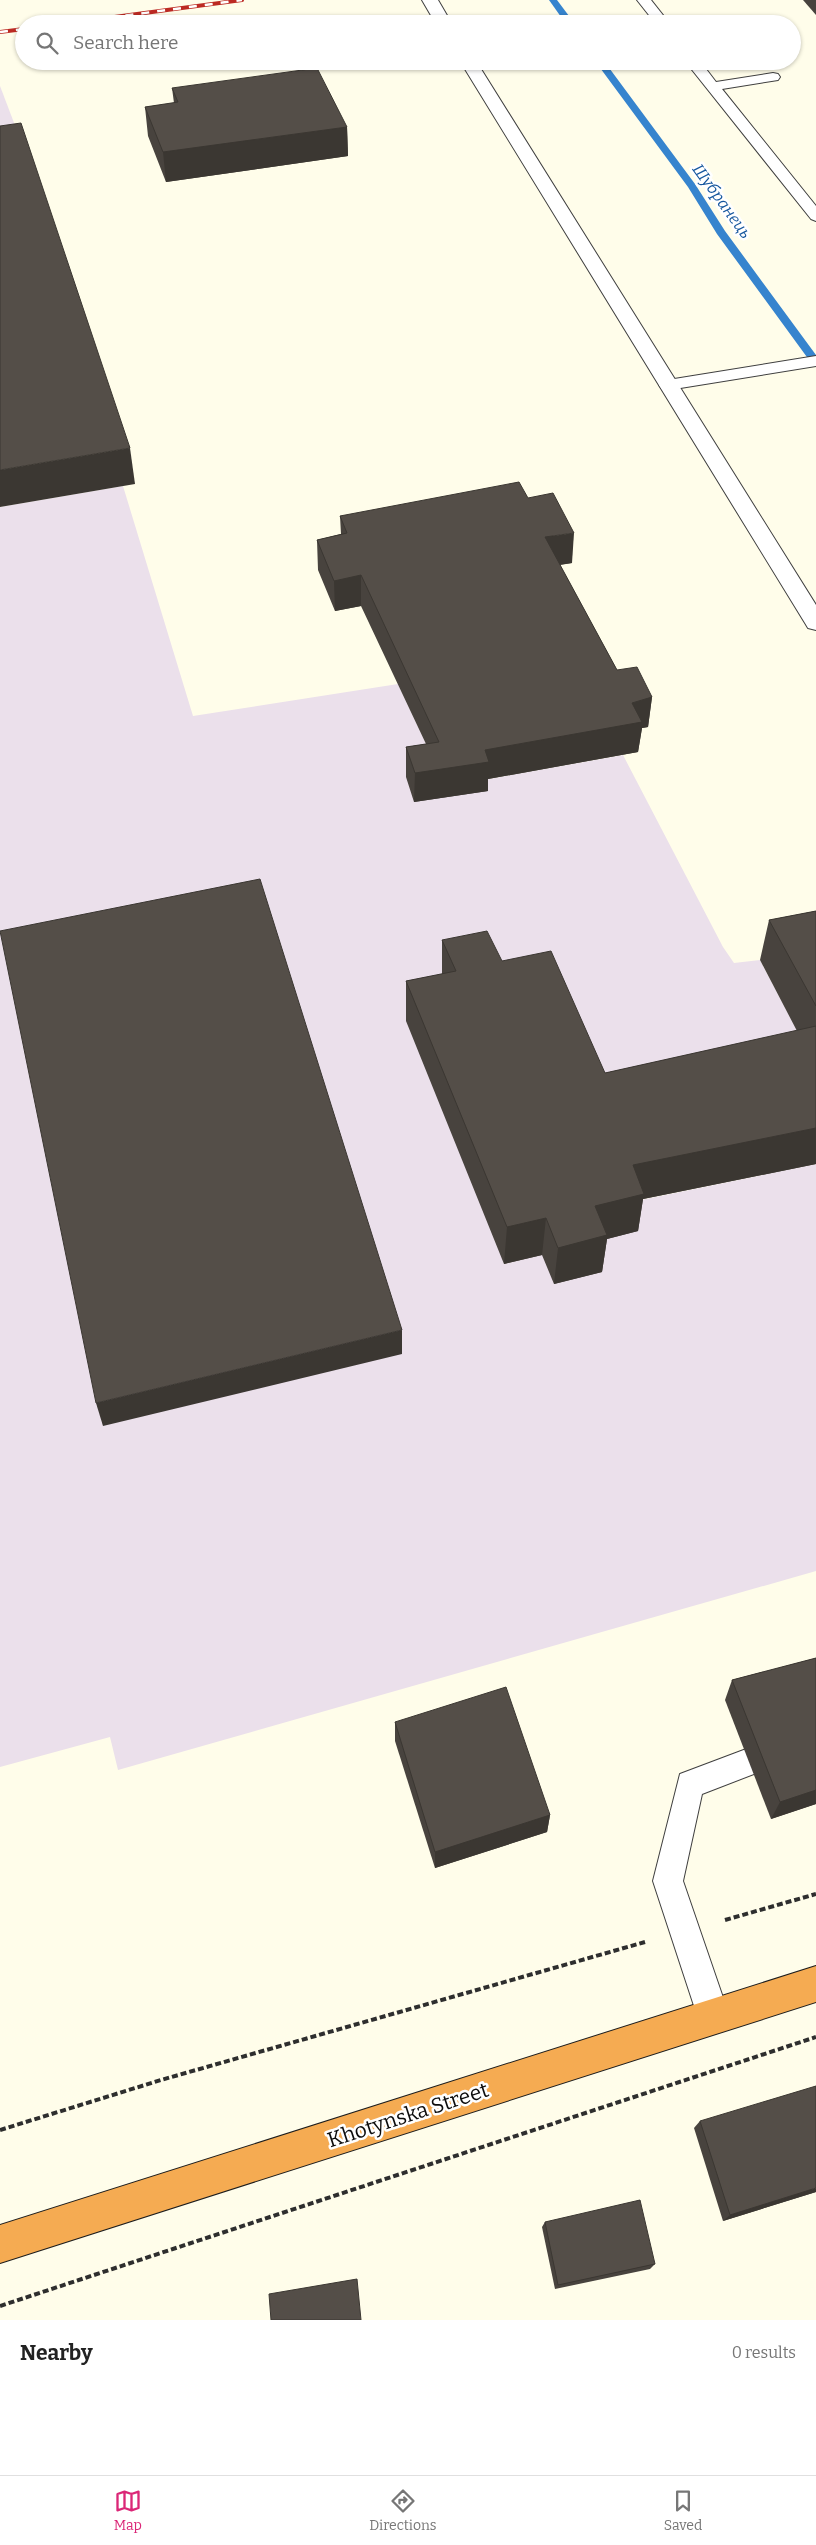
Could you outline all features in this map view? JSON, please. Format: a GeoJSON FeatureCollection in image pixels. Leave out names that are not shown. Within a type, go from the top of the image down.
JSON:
{"type":"FeatureCollection","features":[{"type":"Feature","properties":{"kind":"highway","name":"Khotynska Street"},"geometry":{"type":"LineString","coordinates":[[0,2244],[816,1984]]}},
{"type":"Feature","properties":{"kind":"street"},"geometry":{"type":"LineString","coordinates":[[430,0],[439,15]]}},
{"type":"Feature","properties":{"kind":"street"},"geometry":{"type":"LineString","coordinates":[[474,70],[816,623]]}},
{"type":"Feature","properties":{"kind":"lane"},"geometry":{"type":"LineString","coordinates":[[644,0],[656,15]]}},
{"type":"Feature","properties":{"kind":"lane"},"geometry":{"type":"LineString","coordinates":[[699,70],[816,216]]}},
{"type":"Feature","properties":{"kind":"lane"},"geometry":{"type":"LineString","coordinates":[[711,87],[772,77]]}},
{"type":"Feature","properties":{"kind":"lane"},"geometry":{"type":"LineString","coordinates":[[668,385],[816,361]]}},
{"type":"Feature","properties":{"kind":"lane"},"geometry":{"type":"LineString","coordinates":[[714,2018],[668,1881],[690,1784],[749,1762]]}},
{"type":"Feature","properties":{"kind":"path"},"geometry":{"type":"LineString","coordinates":[[0,2130],[161,2080],[816,1894]]}},
{"type":"Feature","properties":{"kind":"path"},"geometry":{"type":"LineString","coordinates":[[0,2306],[816,2036]]}},
{"type":"Feature","properties":{"kind":"shaded area"},"geometry":{"type":"Polygon","coordinates":[[[0,86],[27,157],[0,160],[0,86]]]}},
{"type":"Feature","properties":{"kind":"shaded area"},"geometry":{"type":"Polygon","coordinates":[[[123,486],[193,716],[398,684],[439,771],[483,780],[623,755],[723,947],[734,963],[760,960],[815,1064],[504,1264],[590,1243],[626,1203],[816,1164],[816,1571],[118,1770],[110,1737],[0,1767],[0,507],[123,486]]]}},
{"type":"Feature","properties":{"kind":"building"},"geometry":{"type":"Polygon","coordinates":[[[302,70],[318,70],[347,127],[163,152],[145,107],[178,102],[172,88],[302,70]]]}},
{"type":"Feature","properties":{"kind":"building"},"geometry":{"type":"Polygon","coordinates":[[[21,123],[130,448],[0,470],[0,126],[21,123]]]}},
{"type":"Feature","properties":{"kind":"building"},"geometry":{"type":"Polygon","coordinates":[[[519,482],[528,498],[553,493],[574,533],[545,537],[617,670],[637,667],[652,697],[632,703],[642,722],[485,750],[489,762],[415,773],[406,747],[439,742],[361,575],[334,581],[317,540],[347,533],[340,516],[519,482]]]}},
{"type":"Feature","properties":{"kind":"building"},"geometry":{"type":"Polygon","coordinates":[[[260,879],[402,1330],[96,1403],[0,931],[260,879]]]}},
{"type":"Feature","properties":{"kind":"building"},"geometry":{"type":"Polygon","coordinates":[[[816,911],[816,1006],[769,920],[816,911]]]}},
{"type":"Feature","properties":{"kind":"building"},"geometry":{"type":"Polygon","coordinates":[[[487,931],[502,961],[551,951],[605,1073],[816,1026],[816,1128],[633,1165],[644,1194],[595,1206],[607,1235],[558,1248],[546,1218],[507,1227],[406,981],[456,971],[442,940],[487,931]]]}},
{"type":"Feature","properties":{"kind":"building"},"geometry":{"type":"Polygon","coordinates":[[[816,1658],[816,1790],[780,1802],[732,1680],[816,1658]]]}},
{"type":"Feature","properties":{"kind":"building"},"geometry":{"type":"Polygon","coordinates":[[[506,1687],[550,1815],[435,1852],[395,1722],[506,1687]]]}},
{"type":"Feature","properties":{"kind":"building"},"geometry":{"type":"Polygon","coordinates":[[[816,2086],[816,2188],[730,2215],[700,2121],[816,2086]]]}},
{"type":"Feature","properties":{"kind":"building"},"geometry":{"type":"Polygon","coordinates":[[[640,2200],[655,2264],[558,2285],[545,2222],[640,2200]]]}},
{"type":"Feature","properties":{"kind":"building"},"geometry":{"type":"Polygon","coordinates":[[[357,2279],[361,2320],[271,2320],[269,2294],[357,2279]]]}},
{"type":"Feature","properties":{"kind":"waterway","name":"Шубранець"},"geometry":{"type":"LineString","coordinates":[[553,0],[564,15]]}},
{"type":"Feature","properties":{"kind":"waterway","name":"Шубранець"},"geometry":{"type":"LineString","coordinates":[[606,70],[692,186],[721,232],[816,362]]}},
{"type":"Feature","properties":{"kind":"railway"},"geometry":{"type":"LineString","coordinates":[[130,15],[242,0]]}},
{"type":"Feature","properties":{"kind":"railway"},"geometry":{"type":"LineString","coordinates":[[0,32],[15,30]]}}]}
